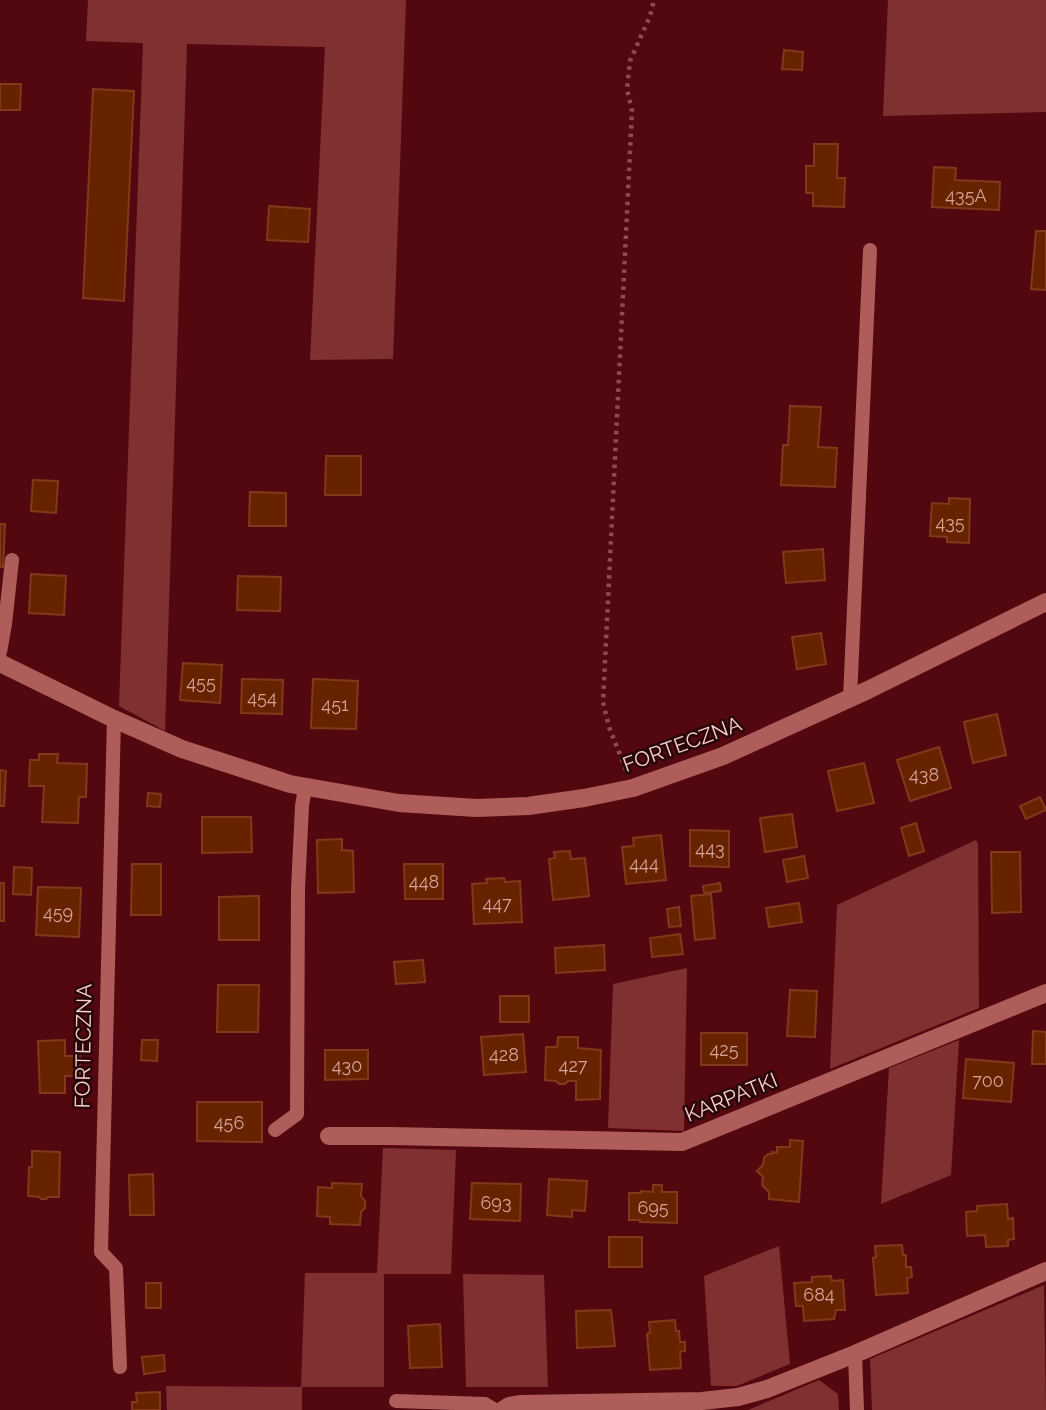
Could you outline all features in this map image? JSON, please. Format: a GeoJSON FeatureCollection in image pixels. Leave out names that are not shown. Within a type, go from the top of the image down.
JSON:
{"type":"FeatureCollection","features":[{"type":"Feature","properties":{"kind":"street","name":"FORTECZNA"},"geometry":{"type":"LineString","coordinates":[[0,663],[182,749],[290,784],[396,803],[476,808],[528,806],[584,799],[633,788],[723,756],[850,698],[1046,602]]}},
{"type":"Feature","properties":{"kind":"street","name":"KARPATKI"},"geometry":{"type":"LineString","coordinates":[[328,1136],[682,1142],[1046,993]]}},
{"type":"Feature","properties":{"kind":"street"},"geometry":{"type":"LineString","coordinates":[[503,1410],[520,1404],[702,1401],[738,1397],[768,1389],[855,1354],[1046,1271]]}},
{"type":"Feature","properties":{"kind":"lane"},"geometry":{"type":"LineString","coordinates":[[850,698],[870,250]]}},
{"type":"Feature","properties":{"kind":"lane"},"geometry":{"type":"LineString","coordinates":[[0,653],[12,560]]}},
{"type":"Feature","properties":{"kind":"lane","name":"FORTECZNA"},"geometry":{"type":"LineString","coordinates":[[114,719],[101,1252],[116,1268],[120,1367]]}},
{"type":"Feature","properties":{"kind":"lane"},"geometry":{"type":"LineString","coordinates":[[275,1130],[297,1114],[298,888],[305,787]]}},
{"type":"Feature","properties":{"kind":"lane"},"geometry":{"type":"LineString","coordinates":[[855,1354],[857,1410]]}},
{"type":"Feature","properties":{"kind":"lane"},"geometry":{"type":"LineString","coordinates":[[396,1401],[485,1404],[495,1410]]}},
{"type":"Feature","properties":{"kind":"path"},"geometry":{"type":"LineString","coordinates":[[633,788],[609,727],[603,702],[632,111],[627,89],[630,61],[650,16],[654,0]]}},
{"type":"Feature","properties":{"kind":"shaded area"},"geometry":{"type":"Polygon","coordinates":[[[88,0],[406,0],[393,359],[310,360],[325,47],[187,44],[165,731],[119,706],[143,43],[86,41],[88,0]]]}},
{"type":"Feature","properties":{"kind":"shaded area"},"geometry":{"type":"Polygon","coordinates":[[[888,0],[1046,0],[1046,112],[883,116],[888,0]]]}},
{"type":"Feature","properties":{"kind":"shaded area"},"geometry":{"type":"Polygon","coordinates":[[[976,840],[979,1008],[830,1069],[837,905],[976,840]]]}},
{"type":"Feature","properties":{"kind":"shaded area"},"geometry":{"type":"Polygon","coordinates":[[[687,968],[684,1131],[608,1128],[613,984],[687,968]]]}},
{"type":"Feature","properties":{"kind":"shaded area"},"geometry":{"type":"Polygon","coordinates":[[[959,1040],[951,1175],[881,1204],[889,1068],[959,1040]]]}},
{"type":"Feature","properties":{"kind":"shaded area"},"geometry":{"type":"Polygon","coordinates":[[[383,1148],[456,1150],[451,1274],[384,1274],[384,1387],[302,1387],[302,1410],[167,1410],[166,1386],[301,1387],[305,1273],[377,1273],[383,1148]]]}},
{"type":"Feature","properties":{"kind":"shaded area"},"geometry":{"type":"Polygon","coordinates":[[[779,1246],[790,1364],[737,1386],[711,1386],[704,1276],[779,1246]]]}},
{"type":"Feature","properties":{"kind":"shaded area"},"geometry":{"type":"Polygon","coordinates":[[[463,1274],[544,1275],[548,1387],[466,1387],[463,1274]]]}},
{"type":"Feature","properties":{"kind":"shaded area"},"geometry":{"type":"Polygon","coordinates":[[[1044,1285],[1046,1410],[872,1410],[870,1359],[1044,1285]]]}},
{"type":"Feature","properties":{"kind":"shaded area"},"geometry":{"type":"Polygon","coordinates":[[[819,1380],[838,1394],[839,1410],[748,1410],[819,1380]]]}},
{"type":"Feature","properties":{"kind":"building"},"geometry":{"type":"Polygon","coordinates":[[[784,50],[803,52],[802,70],[782,69],[784,50]]]}},
{"type":"Feature","properties":{"kind":"building"},"geometry":{"type":"Polygon","coordinates":[[[0,84],[21,84],[20,110],[0,110],[0,84]]]}},
{"type":"Feature","properties":{"kind":"building"},"geometry":{"type":"Polygon","coordinates":[[[93,89],[134,91],[124,301],[83,298],[93,89]]]}},
{"type":"Feature","properties":{"kind":"building"},"geometry":{"type":"Polygon","coordinates":[[[814,144],[838,144],[837,178],[845,178],[844,207],[813,206],[813,193],[806,193],[806,166],[814,166],[814,144]]]}},
{"type":"Feature","properties":{"kind":"building"},"geometry":{"type":"Polygon","coordinates":[[[934,167],[956,168],[955,180],[1000,182],[999,210],[932,207],[934,167]]]}},
{"type":"Feature","properties":{"kind":"building"},"geometry":{"type":"Polygon","coordinates":[[[269,206],[310,209],[308,242],[267,240],[269,206]]]}},
{"type":"Feature","properties":{"kind":"building"},"geometry":{"type":"Polygon","coordinates":[[[1036,231],[1046,231],[1046,290],[1031,289],[1036,231]]]}},
{"type":"Feature","properties":{"kind":"building"},"geometry":{"type":"Polygon","coordinates":[[[790,406],[821,407],[818,447],[837,448],[835,487],[781,485],[783,445],[788,445],[790,406]]]}},
{"type":"Feature","properties":{"kind":"building"},"geometry":{"type":"Polygon","coordinates":[[[326,456],[361,456],[361,495],[325,495],[326,456]]]}},
{"type":"Feature","properties":{"kind":"building"},"geometry":{"type":"Polygon","coordinates":[[[33,480],[58,481],[56,513],[31,511],[33,480]]]}},
{"type":"Feature","properties":{"kind":"building"},"geometry":{"type":"Polygon","coordinates":[[[250,492],[286,493],[286,526],[249,526],[250,492]]]}},
{"type":"Feature","properties":{"kind":"building"},"geometry":{"type":"Polygon","coordinates":[[[949,498],[970,499],[969,543],[947,542],[947,537],[930,536],[932,503],[949,504],[949,498]]]}},
{"type":"Feature","properties":{"kind":"building"},"geometry":{"type":"Polygon","coordinates":[[[0,524],[5,524],[3,567],[0,567],[0,524]]]}},
{"type":"Feature","properties":{"kind":"building"},"geometry":{"type":"Polygon","coordinates":[[[823,549],[825,580],[786,583],[783,552],[823,549]]]}},
{"type":"Feature","properties":{"kind":"building"},"geometry":{"type":"Polygon","coordinates":[[[31,574],[66,576],[64,615],[29,613],[31,574]]]}},
{"type":"Feature","properties":{"kind":"building"},"geometry":{"type":"Polygon","coordinates":[[[238,576],[281,577],[280,611],[237,610],[238,576]]]}},
{"type":"Feature","properties":{"kind":"building"},"geometry":{"type":"Polygon","coordinates":[[[821,633],[826,664],[797,669],[792,637],[821,633]]]}},
{"type":"Feature","properties":{"kind":"building"},"geometry":{"type":"Polygon","coordinates":[[[183,663],[222,665],[220,703],[180,700],[183,663]]]}},
{"type":"Feature","properties":{"kind":"building"},"geometry":{"type":"Polygon","coordinates":[[[242,679],[283,680],[282,714],[241,713],[242,679]]]}},
{"type":"Feature","properties":{"kind":"building"},"geometry":{"type":"Polygon","coordinates":[[[313,679],[358,681],[356,729],[311,728],[313,679]]]}},
{"type":"Feature","properties":{"kind":"building"},"geometry":{"type":"Polygon","coordinates":[[[997,714],[1006,755],[973,763],[964,722],[997,714]]]}},
{"type":"Feature","properties":{"kind":"building"},"geometry":{"type":"Polygon","coordinates":[[[939,747],[951,788],[910,801],[897,760],[939,747]]]}},
{"type":"Feature","properties":{"kind":"building"},"geometry":{"type":"Polygon","coordinates":[[[39,754],[58,754],[57,763],[87,764],[86,797],[79,797],[78,823],[42,822],[44,786],[29,786],[30,760],[39,760],[39,754]]]}},
{"type":"Feature","properties":{"kind":"building"},"geometry":{"type":"Polygon","coordinates":[[[864,763],[874,803],[837,811],[828,771],[864,763]]]}},
{"type":"Feature","properties":{"kind":"building"},"geometry":{"type":"Polygon","coordinates":[[[0,770],[6,771],[4,806],[0,806],[0,770]]]}},
{"type":"Feature","properties":{"kind":"building"},"geometry":{"type":"Polygon","coordinates":[[[148,793],[161,794],[160,807],[147,806],[148,793]]]}},
{"type":"Feature","properties":{"kind":"building"},"geometry":{"type":"Polygon","coordinates":[[[1040,797],[1046,810],[1026,819],[1020,806],[1040,797]]]}},
{"type":"Feature","properties":{"kind":"building"},"geometry":{"type":"Polygon","coordinates":[[[792,814],[797,847],[765,852],[760,818],[792,814]]]}},
{"type":"Feature","properties":{"kind":"building"},"geometry":{"type":"Polygon","coordinates":[[[202,817],[251,817],[252,852],[202,853],[202,817]]]}},
{"type":"Feature","properties":{"kind":"building"},"geometry":{"type":"Polygon","coordinates":[[[916,823],[924,851],[909,856],[901,828],[916,823]]]}},
{"type":"Feature","properties":{"kind":"building"},"geometry":{"type":"Polygon","coordinates":[[[690,830],[729,831],[729,867],[690,866],[690,830]]]}},
{"type":"Feature","properties":{"kind":"building"},"geometry":{"type":"Polygon","coordinates":[[[661,835],[666,880],[626,884],[622,847],[634,846],[633,838],[661,835]]]}},
{"type":"Feature","properties":{"kind":"building"},"geometry":{"type":"Polygon","coordinates":[[[342,839],[342,850],[353,851],[354,892],[318,893],[317,840],[342,839]]]}},
{"type":"Feature","properties":{"kind":"building"},"geometry":{"type":"Polygon","coordinates":[[[570,851],[571,859],[585,858],[589,896],[553,900],[549,859],[555,858],[554,852],[570,851]]]}},
{"type":"Feature","properties":{"kind":"building"},"geometry":{"type":"Polygon","coordinates":[[[991,852],[1020,852],[1021,912],[992,913],[991,852]]]}},
{"type":"Feature","properties":{"kind":"building"},"geometry":{"type":"Polygon","coordinates":[[[804,856],[808,878],[787,882],[783,860],[804,856]]]}},
{"type":"Feature","properties":{"kind":"building"},"geometry":{"type":"Polygon","coordinates":[[[132,864],[161,864],[161,915],[131,915],[132,864]]]}},
{"type":"Feature","properties":{"kind":"building"},"geometry":{"type":"Polygon","coordinates":[[[404,864],[443,864],[443,899],[405,899],[404,864]]]}},
{"type":"Feature","properties":{"kind":"building"},"geometry":{"type":"Polygon","coordinates":[[[14,867],[32,868],[31,895],[13,894],[14,867]]]}},
{"type":"Feature","properties":{"kind":"building"},"geometry":{"type":"Polygon","coordinates":[[[504,878],[505,882],[520,881],[522,922],[474,924],[472,884],[487,883],[486,879],[504,878]]]}},
{"type":"Feature","properties":{"kind":"building"},"geometry":{"type":"Polygon","coordinates":[[[0,883],[4,883],[4,921],[0,921],[0,883]]]}},
{"type":"Feature","properties":{"kind":"building"},"geometry":{"type":"Polygon","coordinates":[[[720,883],[721,891],[704,893],[703,886],[720,883]]]}},
{"type":"Feature","properties":{"kind":"building"},"geometry":{"type":"Polygon","coordinates":[[[38,887],[81,888],[79,937],[36,935],[38,887]]]}},
{"type":"Feature","properties":{"kind":"building"},"geometry":{"type":"Polygon","coordinates":[[[711,894],[715,938],[695,940],[691,896],[711,894]]]}},
{"type":"Feature","properties":{"kind":"building"},"geometry":{"type":"Polygon","coordinates":[[[259,896],[259,940],[219,940],[219,897],[259,896]]]}},
{"type":"Feature","properties":{"kind":"building"},"geometry":{"type":"Polygon","coordinates":[[[799,903],[802,922],[769,927],[766,908],[799,903]]]}},
{"type":"Feature","properties":{"kind":"building"},"geometry":{"type":"Polygon","coordinates":[[[679,907],[681,926],[669,927],[667,909],[679,907]]]}},
{"type":"Feature","properties":{"kind":"building"},"geometry":{"type":"Polygon","coordinates":[[[680,934],[683,954],[652,957],[650,938],[680,934]]]}},
{"type":"Feature","properties":{"kind":"building"},"geometry":{"type":"Polygon","coordinates":[[[604,945],[605,970],[556,973],[555,948],[604,945]]]}},
{"type":"Feature","properties":{"kind":"building"},"geometry":{"type":"Polygon","coordinates":[[[423,960],[425,982],[396,984],[394,962],[423,960]]]}},
{"type":"Feature","properties":{"kind":"building"},"geometry":{"type":"Polygon","coordinates":[[[218,985],[259,985],[258,1032],[217,1032],[218,985]]]}},
{"type":"Feature","properties":{"kind":"building"},"geometry":{"type":"Polygon","coordinates":[[[790,990],[817,991],[815,1037],[787,1036],[790,990]]]}},
{"type":"Feature","properties":{"kind":"building"},"geometry":{"type":"Polygon","coordinates":[[[500,996],[529,996],[529,1022],[500,1022],[500,996]]]}},
{"type":"Feature","properties":{"kind":"building"},"geometry":{"type":"Polygon","coordinates":[[[1033,1031],[1046,1032],[1046,1064],[1032,1064],[1033,1031]]]}},
{"type":"Feature","properties":{"kind":"building"},"geometry":{"type":"Polygon","coordinates":[[[701,1033],[747,1033],[747,1065],[701,1065],[701,1033]]]}},
{"type":"Feature","properties":{"kind":"building"},"geometry":{"type":"Polygon","coordinates":[[[523,1034],[526,1072],[484,1075],[481,1037],[523,1034]]]}},
{"type":"Feature","properties":{"kind":"building"},"geometry":{"type":"Polygon","coordinates":[[[558,1037],[578,1037],[578,1048],[601,1050],[600,1099],[576,1100],[576,1081],[559,1084],[545,1080],[546,1047],[557,1047],[558,1037]]]}},
{"type":"Feature","properties":{"kind":"building"},"geometry":{"type":"Polygon","coordinates":[[[65,1040],[65,1056],[80,1056],[80,1076],[65,1076],[65,1093],[40,1093],[38,1041],[65,1040]]]}},
{"type":"Feature","properties":{"kind":"building"},"geometry":{"type":"Polygon","coordinates":[[[142,1040],[158,1040],[157,1061],[141,1060],[142,1040]]]}},
{"type":"Feature","properties":{"kind":"building"},"geometry":{"type":"Polygon","coordinates":[[[325,1050],[368,1050],[368,1079],[325,1080],[325,1050]]]}},
{"type":"Feature","properties":{"kind":"building"},"geometry":{"type":"Polygon","coordinates":[[[966,1059],[1014,1063],[1011,1102],[963,1098],[966,1059]]]}},
{"type":"Feature","properties":{"kind":"building"},"geometry":{"type":"Polygon","coordinates":[[[197,1102],[262,1102],[262,1142],[197,1141],[197,1102]]]}},
{"type":"Feature","properties":{"kind":"building"},"geometry":{"type":"Polygon","coordinates":[[[790,1140],[803,1141],[799,1202],[769,1199],[769,1192],[762,1185],[763,1177],[757,1171],[768,1154],[777,1153],[777,1147],[790,1147],[790,1140]]]}},
{"type":"Feature","properties":{"kind":"building"},"geometry":{"type":"Polygon","coordinates":[[[32,1151],[60,1152],[59,1197],[41,1199],[28,1196],[32,1151]]]}},
{"type":"Feature","properties":{"kind":"building"},"geometry":{"type":"Polygon","coordinates":[[[153,1174],[154,1215],[130,1215],[129,1175],[153,1174]]]}},
{"type":"Feature","properties":{"kind":"building"},"geometry":{"type":"Polygon","coordinates":[[[549,1179],[587,1181],[585,1211],[572,1210],[572,1217],[547,1215],[549,1179]]]}},
{"type":"Feature","properties":{"kind":"building"},"geometry":{"type":"Polygon","coordinates":[[[332,1183],[362,1184],[361,1196],[365,1201],[365,1208],[361,1212],[360,1225],[330,1224],[330,1217],[317,1216],[318,1187],[332,1188],[332,1183]]]}},
{"type":"Feature","properties":{"kind":"building"},"geometry":{"type":"Polygon","coordinates":[[[472,1183],[521,1184],[520,1221],[470,1219],[472,1183]]]}},
{"type":"Feature","properties":{"kind":"building"},"geometry":{"type":"Polygon","coordinates":[[[653,1185],[662,1185],[662,1192],[677,1192],[677,1223],[629,1220],[629,1193],[653,1192],[653,1185]]]}},
{"type":"Feature","properties":{"kind":"building"},"geometry":{"type":"Polygon","coordinates":[[[1007,1204],[1008,1219],[1013,1218],[1014,1239],[1008,1240],[1008,1246],[986,1247],[985,1235],[967,1236],[966,1212],[977,1211],[977,1206],[1007,1204]]]}},
{"type":"Feature","properties":{"kind":"building"},"geometry":{"type":"Polygon","coordinates":[[[609,1237],[642,1237],[642,1267],[609,1267],[609,1237]]]}},
{"type":"Feature","properties":{"kind":"building"},"geometry":{"type":"Polygon","coordinates":[[[902,1245],[903,1255],[906,1255],[906,1267],[911,1267],[912,1277],[907,1278],[908,1293],[876,1295],[873,1258],[876,1257],[875,1246],[902,1245]]]}},
{"type":"Feature","properties":{"kind":"building"},"geometry":{"type":"Polygon","coordinates":[[[831,1276],[832,1281],[843,1280],[845,1310],[836,1310],[834,1319],[804,1321],[803,1306],[796,1306],[794,1283],[812,1282],[812,1277],[831,1276]]]}},
{"type":"Feature","properties":{"kind":"building"},"geometry":{"type":"Polygon","coordinates":[[[146,1283],[161,1283],[161,1308],[146,1308],[146,1283]]]}},
{"type":"Feature","properties":{"kind":"building"},"geometry":{"type":"Polygon","coordinates":[[[611,1310],[615,1346],[577,1348],[576,1311],[611,1310]]]}},
{"type":"Feature","properties":{"kind":"building"},"geometry":{"type":"Polygon","coordinates":[[[675,1320],[680,1342],[685,1342],[685,1351],[680,1352],[681,1368],[650,1370],[647,1334],[650,1333],[649,1322],[675,1320]]]}},
{"type":"Feature","properties":{"kind":"building"},"geometry":{"type":"Polygon","coordinates":[[[440,1324],[442,1367],[410,1368],[408,1326],[440,1324]]]}},
{"type":"Feature","properties":{"kind":"building"},"geometry":{"type":"Polygon","coordinates":[[[164,1355],[165,1371],[144,1374],[142,1357],[164,1355]]]}},
{"type":"Feature","properties":{"kind":"building"},"geometry":{"type":"Polygon","coordinates":[[[160,1392],[160,1410],[132,1410],[132,1402],[137,1402],[136,1393],[160,1392]]]}}]}
